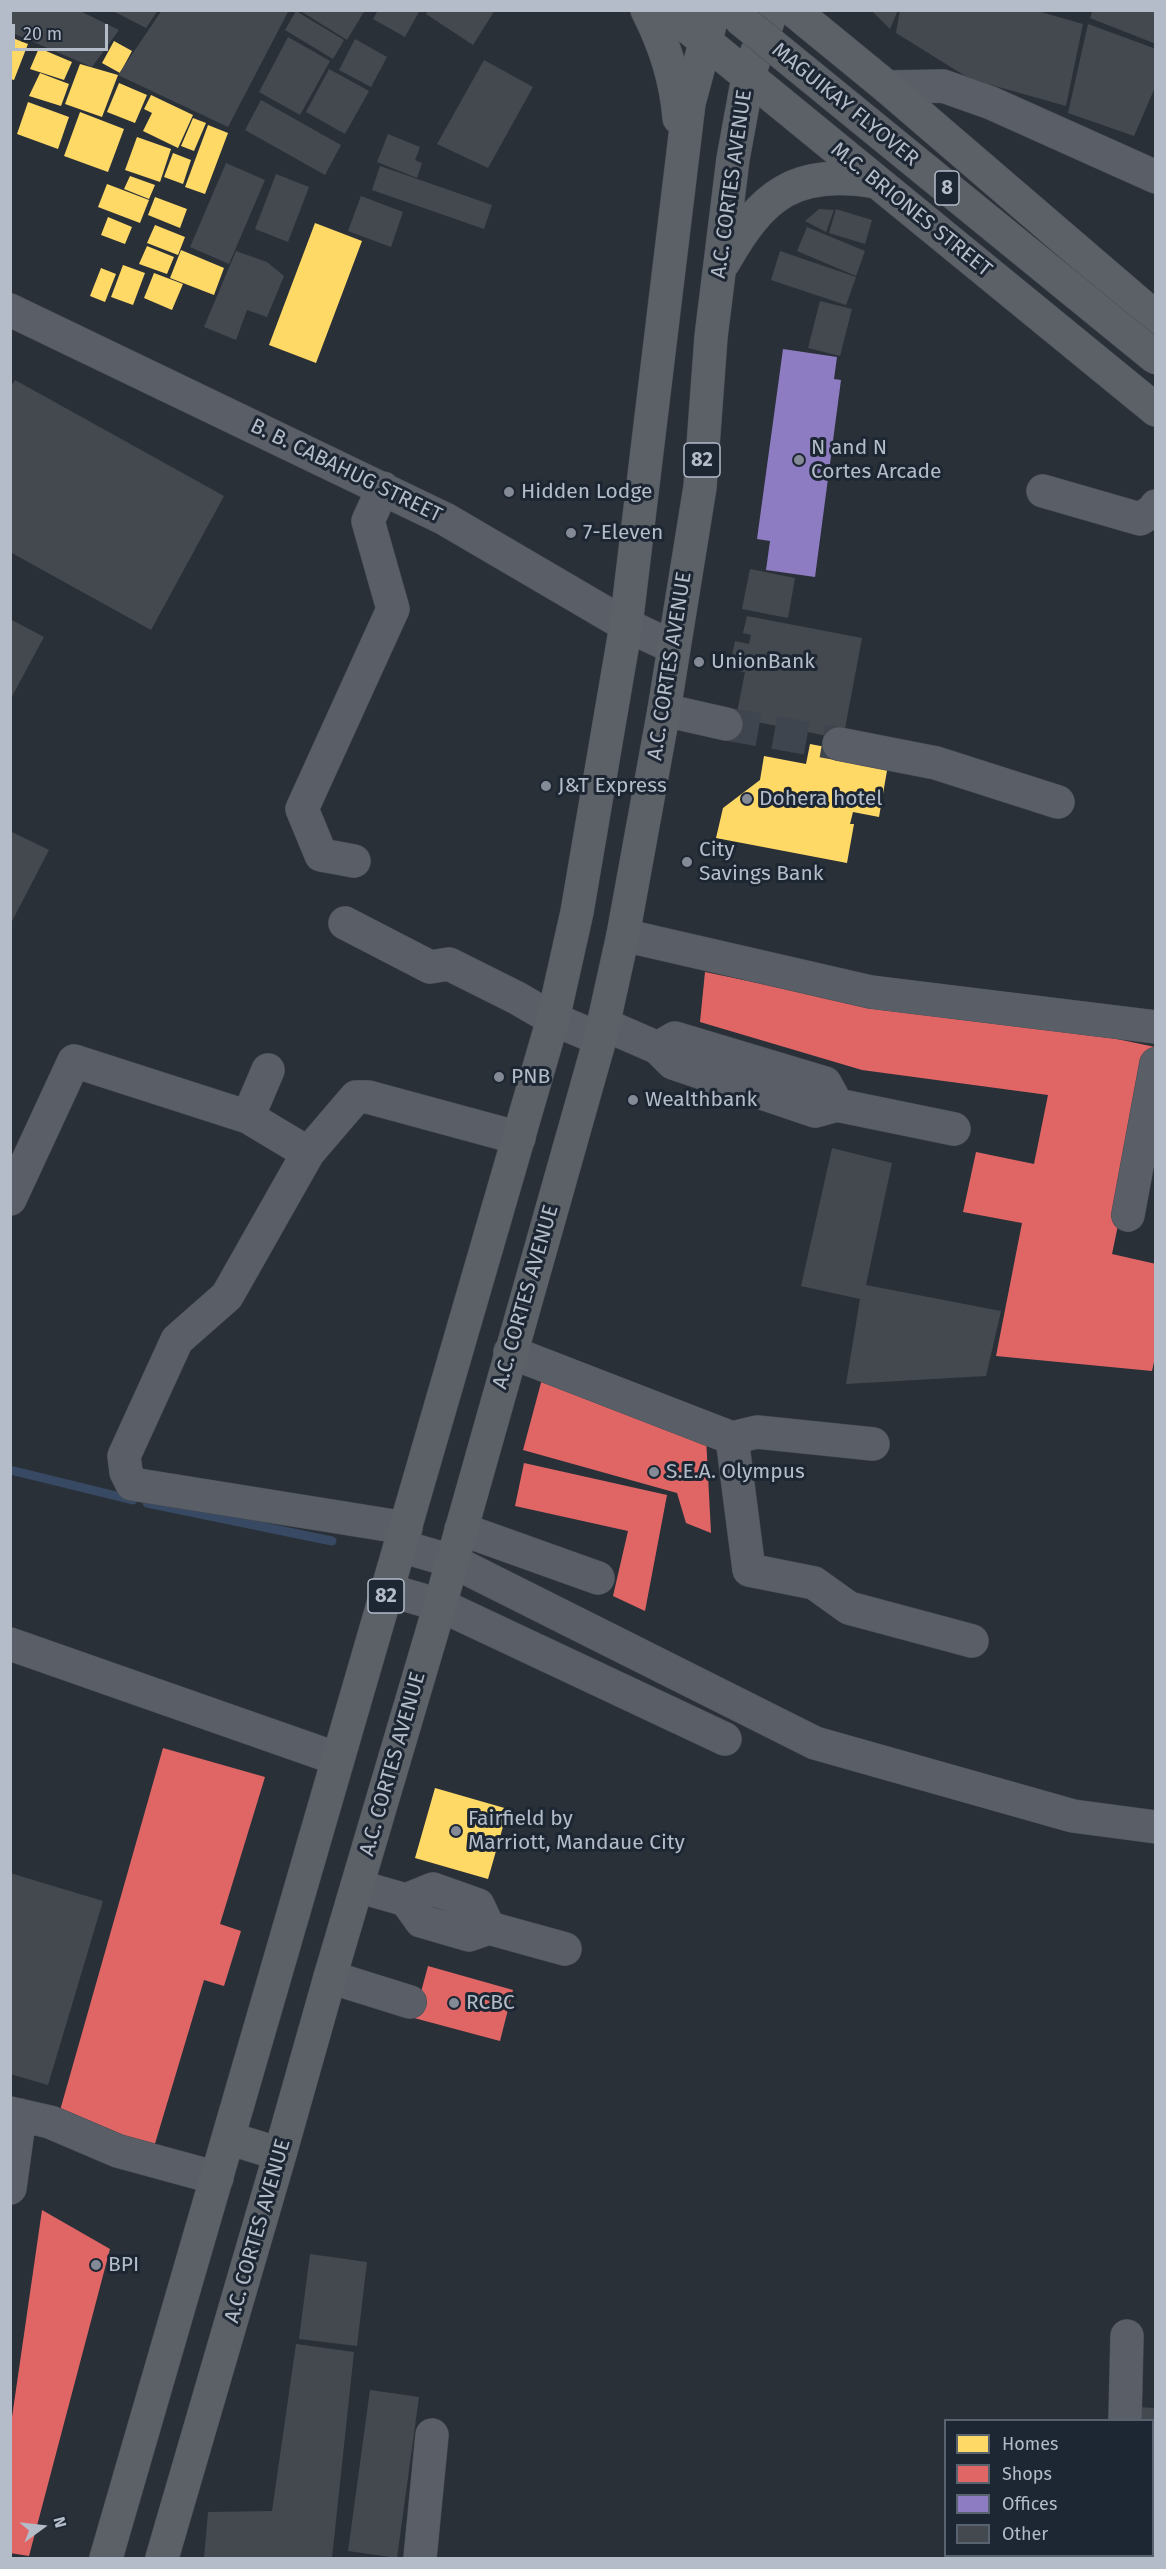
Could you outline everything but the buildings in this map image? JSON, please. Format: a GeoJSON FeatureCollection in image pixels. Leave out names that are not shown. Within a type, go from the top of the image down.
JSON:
{"type":"FeatureCollection","features":[{"type":"Feature","properties":{"kind":"main road"},"geometry":{"type":"LineString","coordinates":[[647,10],[663,44],[674,81],[682,152]]}},
{"type":"Feature","properties":{"kind":"main road","name":"M.C. BRIONES STREET"},"geometry":{"type":"LineString","coordinates":[[667,10],[1155,410]]}},
{"type":"Feature","properties":{"kind":"main road","name":"82"},"geometry":{"type":"LineString","coordinates":[[106,2559],[553,1019],[577,912],[626,625],[689,103],[714,10]]}},
{"type":"Feature","properties":{"kind":"main road","name":"MAGUIKAY FLYOVER"},"geometry":{"type":"LineString","coordinates":[[730,10],[1155,358]]}},
{"type":"Feature","properties":{"kind":"main road","name":"A.C. CORTES AVENUE"},"geometry":{"type":"LineString","coordinates":[[162,2559],[440,1605],[601,1031],[623,935],[664,710],[700,487],[718,272],[733,159],[748,77],[772,10]]}},
{"type":"Feature","properties":{"kind":"main road","name":"8"},"geometry":{"type":"LineString","coordinates":[[793,10],[887,87],[1155,318]]}},
{"type":"Feature","properties":{"kind":"main road"},"geometry":{"type":"LineString","coordinates":[[718,272],[747,225],[779,194],[808,181],[826,177],[876,182]]}},
{"type":"Feature","properties":{"kind":"main road"},"geometry":{"type":"LineString","coordinates":[[228,2138],[280,2154]]}},
{"type":"Feature","properties":{"kind":"street"},"geometry":{"type":"LineString","coordinates":[[887,87],[943,86],[991,103],[1155,177]]}},
{"type":"Feature","properties":{"kind":"street","name":"B. B. CABAHUG STREET"},"geometry":{"type":"LineString","coordinates":[[10,310],[445,519],[626,625],[673,647]]}},
{"type":"Feature","properties":{"kind":"street"},"geometry":{"type":"LineString","coordinates":[[354,861],[321,855],[302,809],[393,609],[368,520],[383,488]]}},
{"type":"Feature","properties":{"kind":"street"},"geometry":{"type":"LineString","coordinates":[[1043,491],[1140,519],[1154,510],[1155,506]]}},
{"type":"Feature","properties":{"kind":"street"},"geometry":{"type":"LineString","coordinates":[[664,710],[726,724]]}},
{"type":"Feature","properties":{"kind":"street"},"geometry":{"type":"LineString","coordinates":[[839,744],[936,763],[1058,802]]}},
{"type":"Feature","properties":{"kind":"street"},"geometry":{"type":"LineString","coordinates":[[345,923],[430,967],[449,964],[553,1019],[658,1048],[675,1038],[719,1066],[825,1083],[837,1105],[954,1129]]}},
{"type":"Feature","properties":{"kind":"street"},"geometry":{"type":"LineString","coordinates":[[623,935],[871,992],[1155,1027]]}},
{"type":"Feature","properties":{"kind":"street"},"geometry":{"type":"LineString","coordinates":[[10,1199],[74,1060],[248,1117],[308,1153]]}},
{"type":"Feature","properties":{"kind":"street"},"geometry":{"type":"LineString","coordinates":[[1128,1215],[1155,1064]]}},
{"type":"Feature","properties":{"kind":"street"},"geometry":{"type":"LineString","coordinates":[[248,1117],[268,1070]]}},
{"type":"Feature","properties":{"kind":"street"},"geometry":{"type":"LineString","coordinates":[[519,1138],[368,1097],[356,1096],[308,1153],[227,1296],[177,1340],[124,1456],[126,1472],[132,1484],[403,1537],[815,1743],[1073,1816],[1155,1827]]}},
{"type":"Feature","properties":{"kind":"street"},"geometry":{"type":"LineString","coordinates":[[510,1353],[732,1438],[756,1432],[873,1444]]}},
{"type":"Feature","properties":{"kind":"street"},"geometry":{"type":"LineString","coordinates":[[732,1438],[749,1570],[814,1583],[849,1608],[972,1641]]}},
{"type":"Feature","properties":{"kind":"street"},"geometry":{"type":"LineString","coordinates":[[461,1529],[598,1578]]}},
{"type":"Feature","properties":{"kind":"street"},"geometry":{"type":"LineString","coordinates":[[388,1590],[440,1605],[725,1739]]}},
{"type":"Feature","properties":{"kind":"street"},"geometry":{"type":"LineString","coordinates":[[10,1644],[338,1759]]}},
{"type":"Feature","properties":{"kind":"street"},"geometry":{"type":"LineString","coordinates":[[357,1886],[406,1900],[421,1921],[469,1935],[489,1928],[565,1949]]}},
{"type":"Feature","properties":{"kind":"street"},"geometry":{"type":"LineString","coordinates":[[330,1977],[410,2002]]}},
{"type":"Feature","properties":{"kind":"street"},"geometry":{"type":"LineString","coordinates":[[10,2188],[15,2114],[50,2122],[118,2151],[218,2178]]}},
{"type":"Feature","properties":{"kind":"street"},"geometry":{"type":"LineString","coordinates":[[1125,2419],[1127,2336]]}},
{"type":"Feature","properties":{"kind":"street"},"geometry":{"type":"LineString","coordinates":[[420,2559],[432,2435]]}},
{"type":"Feature","properties":{"kind":"waterway"},"geometry":{"type":"LineString","coordinates":[[10,1470],[133,1500]]}},
{"type":"Feature","properties":{"kind":"waterway"},"geometry":{"type":"LineString","coordinates":[[147,1503],[332,1541]]}},
{"type":"Feature","properties":{"kind":"tunnel"},"geometry":{"type":"LineString","coordinates":[[726,724],[839,744]]}},
{"type":"Feature","properties":{"kind":"place","name":"N and N Cortes Arcade"},"geometry":{"type":"Point","coordinates":[799,460]}},
{"type":"Feature","properties":{"kind":"place","name":"Hidden Lodge"},"geometry":{"type":"Point","coordinates":[509,492]}},
{"type":"Feature","properties":{"kind":"place","name":"7-Eleven"},"geometry":{"type":"Point","coordinates":[571,533]}},
{"type":"Feature","properties":{"kind":"place","name":"UnionBank"},"geometry":{"type":"Point","coordinates":[699,662]}},
{"type":"Feature","properties":{"kind":"place","name":"J&T Express"},"geometry":{"type":"Point","coordinates":[546,786]}},
{"type":"Feature","properties":{"kind":"place","name":"Dohera hotel"},"geometry":{"type":"Point","coordinates":[747,799]}},
{"type":"Feature","properties":{"kind":"place","name":"City Savings Bank"},"geometry":{"type":"Point","coordinates":[687,862]}},
{"type":"Feature","properties":{"kind":"place","name":"PNB"},"geometry":{"type":"Point","coordinates":[499,1077]}},
{"type":"Feature","properties":{"kind":"place","name":"Wealthbank"},"geometry":{"type":"Point","coordinates":[633,1100]}},
{"type":"Feature","properties":{"kind":"place","name":"S.E.A. Olympus"},"geometry":{"type":"Point","coordinates":[654,1472]}},
{"type":"Feature","properties":{"kind":"place","name":"Fairfield by Marriott, Mandaue City"},"geometry":{"type":"Point","coordinates":[456,1831]}},
{"type":"Feature","properties":{"kind":"place","name":"RCBC"},"geometry":{"type":"Point","coordinates":[454,2003]}},
{"type":"Feature","properties":{"kind":"place","name":"BPI"},"geometry":{"type":"Point","coordinates":[96,2265]}}]}
